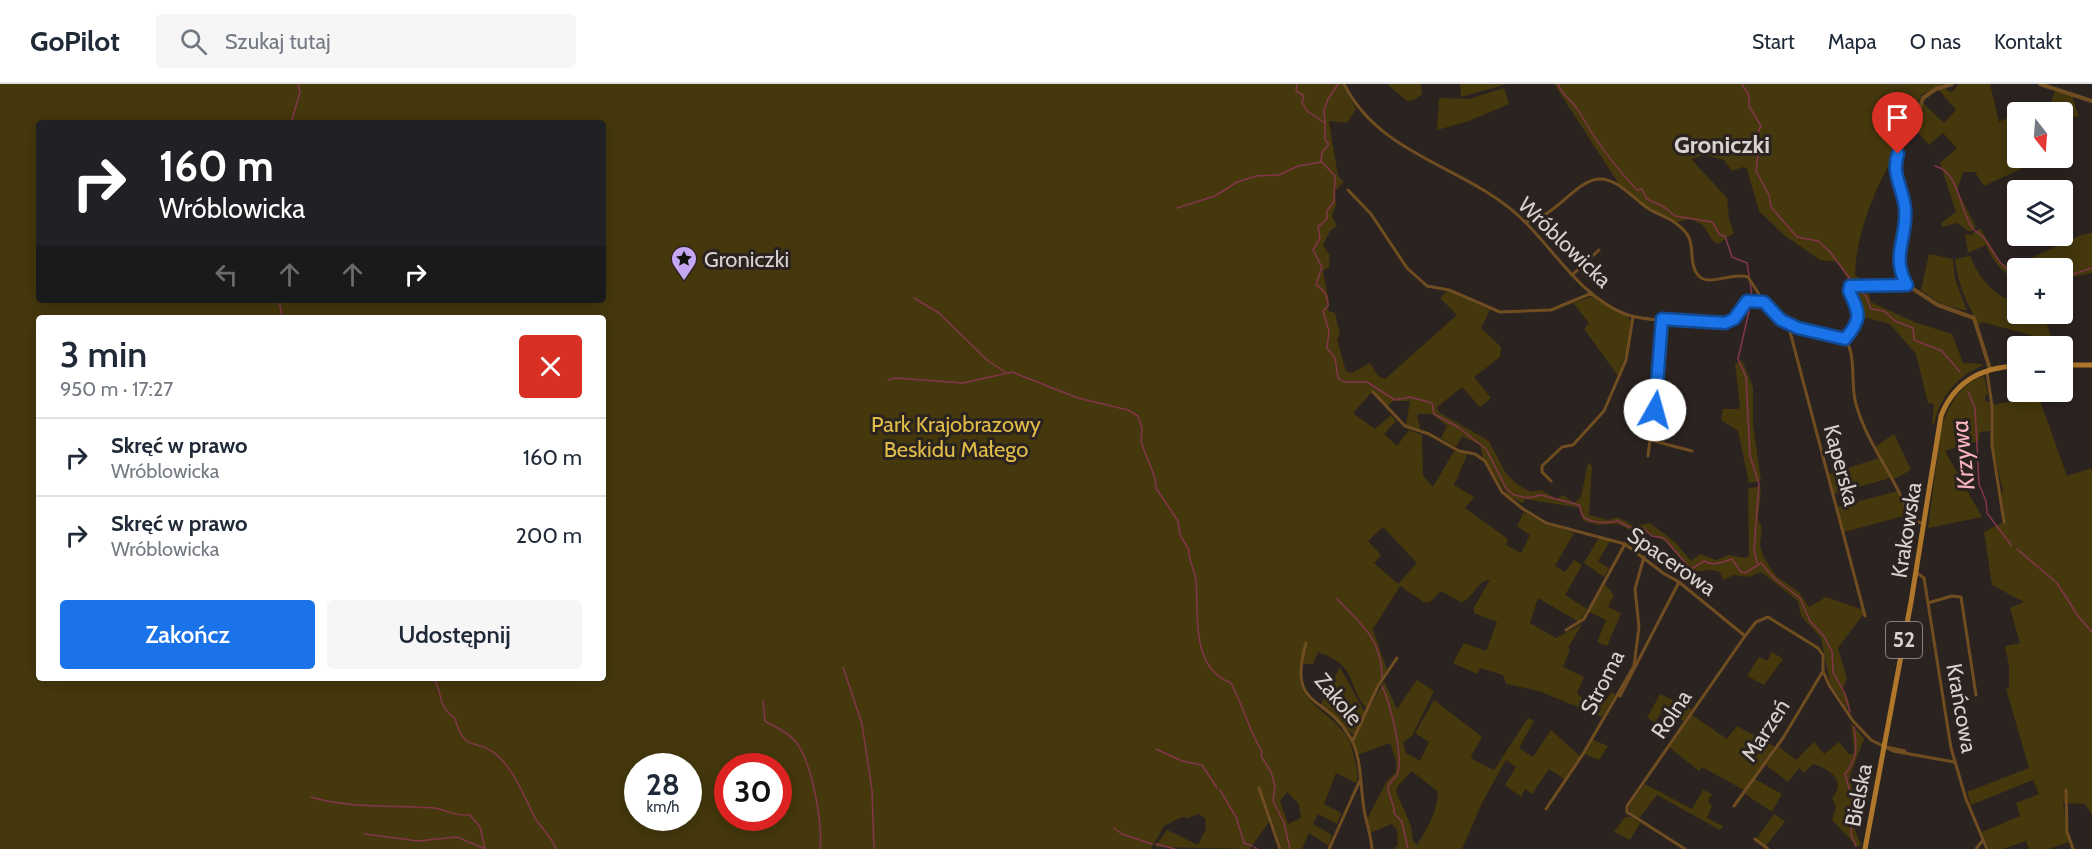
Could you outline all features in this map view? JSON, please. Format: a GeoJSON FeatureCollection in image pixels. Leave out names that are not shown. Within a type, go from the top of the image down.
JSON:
{"type":"FeatureCollection","features":[{"type":"Feature","properties":{"kind":"main road"},"geometry":{"type":"LineString","coordinates":[[2073,366],[2092,365]]}},
{"type":"Feature","properties":{"kind":"main road","name":"Krakowska"},"geometry":{"type":"LineString","coordinates":[[1884,747],[1924,525],[1938,426],[1943,409],[1960,386],[1988,369],[2007,367]]}},
{"type":"Feature","properties":{"kind":"main road","name":"Bielska"},"geometry":{"type":"LineString","coordinates":[[1865,849],[1884,747]]}},
{"type":"Feature","properties":{"kind":"street","name":"Wróblowicka"},"geometry":{"type":"LineString","coordinates":[[1344,84],[1356,107],[1382,133],[1468,183],[1525,222],[1572,275],[1613,308],[1633,317],[1725,323],[1734,319],[1743,305],[1752,301],[1764,302]]}},
{"type":"Feature","properties":{"kind":"street"},"geometry":{"type":"LineString","coordinates":[[1907,285],[1898,263],[1905,215],[1895,163],[1923,98],[1936,89],[1952,84]]}},
{"type":"Feature","properties":{"kind":"street"},"geometry":{"type":"LineString","coordinates":[[2040,84],[2092,101]]}},
{"type":"Feature","properties":{"kind":"street"},"geometry":{"type":"LineString","coordinates":[[1525,222],[1544,217],[1582,186],[1599,179],[1618,185],[1648,208],[1671,219],[1686,233],[1692,261],[1700,277],[1709,281],[1734,274],[1749,278],[1764,302],[1788,324],[1845,339]]}},
{"type":"Feature","properties":{"kind":"street"},"geometry":{"type":"LineString","coordinates":[[1348,190],[1371,214],[1407,268],[1427,286],[1449,290],[1500,312],[1551,310],[1592,293]]}},
{"type":"Feature","properties":{"kind":"street"},"geometry":{"type":"LineString","coordinates":[[1572,275],[1599,250]]}},
{"type":"Feature","properties":{"kind":"street"},"geometry":{"type":"LineString","coordinates":[[1845,339],[1859,315],[1858,306],[1849,291],[1853,285],[1907,285],[1938,305],[1974,318],[1988,369],[1992,406],[1992,445],[2004,522]]}},
{"type":"Feature","properties":{"kind":"street"},"geometry":{"type":"LineString","coordinates":[[1551,481],[1542,472],[1542,466],[1562,447],[1573,445],[1589,430],[1604,411],[1615,389],[1626,360],[1633,317]]}},
{"type":"Feature","properties":{"kind":"street"},"geometry":{"type":"LineString","coordinates":[[1648,456],[1660,369],[1662,319]]}},
{"type":"Feature","properties":{"kind":"street","name":"Kaperska"},"geometry":{"type":"LineString","coordinates":[[1788,324],[1865,616]]}},
{"type":"Feature","properties":{"kind":"street"},"geometry":{"type":"LineString","coordinates":[[1845,339],[1849,348],[1854,396],[1861,419],[1910,518],[1924,525]]}},
{"type":"Feature","properties":{"kind":"street","name":"Spacerowa"},"geometry":{"type":"LineString","coordinates":[[1373,392],[1405,426],[1428,434],[1459,451],[1475,454],[1485,461],[1505,496],[1546,523],[1625,544],[1663,573],[1679,582],[1745,636]]}},
{"type":"Feature","properties":{"kind":"street"},"geometry":{"type":"LineString","coordinates":[[1650,440],[1692,451]]}},
{"type":"Feature","properties":{"kind":"street"},"geometry":{"type":"LineString","coordinates":[[1566,630],[1584,619],[1625,544]]}},
{"type":"Feature","properties":{"kind":"street","name":"Stroma"},"geometry":{"type":"LineString","coordinates":[[1546,809],[1583,754],[1634,666],[1640,627],[1635,590],[1644,557]]}},
{"type":"Feature","properties":{"kind":"street","name":"Krańcowa"},"geometry":{"type":"LineString","coordinates":[[1916,572],[1924,578],[1954,762],[1987,849]]}},
{"type":"Feature","properties":{"kind":"street"},"geometry":{"type":"LineString","coordinates":[[1620,696],[1679,582]]}},
{"type":"Feature","properties":{"kind":"street"},"geometry":{"type":"LineString","coordinates":[[1928,603],[1956,595],[1962,600],[1976,695]]}},
{"type":"Feature","properties":{"kind":"street"},"geometry":{"type":"LineString","coordinates":[[1745,636],[1760,619],[1773,619],[1818,648],[1823,655],[1823,671],[1853,721],[1871,740],[1884,747],[1954,762]]}},
{"type":"Feature","properties":{"kind":"street","name":"Rolna"},"geometry":{"type":"LineString","coordinates":[[1685,849],[1627,812],[1627,806],[1745,636]]}},
{"type":"Feature","properties":{"kind":"street","name":"Zakole"},"geometry":{"type":"LineString","coordinates":[[1306,643],[1301,661],[1300,683],[1308,695],[1343,728],[1352,741]]}},
{"type":"Feature","properties":{"kind":"street"},"geometry":{"type":"LineString","coordinates":[[1372,849],[1361,778],[1352,741],[1378,686],[1397,658]]}},
{"type":"Feature","properties":{"kind":"street","name":"Marzeń"},"geometry":{"type":"LineString","coordinates":[[1734,806],[1783,738],[1823,671]]}},
{"type":"Feature","properties":{"kind":"street"},"geometry":{"type":"LineString","coordinates":[[1329,849],[1361,778]]}},
{"type":"Feature","properties":{"kind":"street"},"geometry":{"type":"LineString","coordinates":[[1259,788],[1280,849]]}},
{"type":"Feature","properties":{"kind":"street"},"geometry":{"type":"LineString","coordinates":[[2066,790],[2064,799],[2067,832],[2073,849]]}},
{"type":"Feature","properties":{"kind":"street"},"geometry":{"type":"LineString","coordinates":[[1755,839],[1768,849]]}},
{"type":"Feature","properties":{"kind":"street"},"geometry":{"type":"LineString","coordinates":[[1976,849],[1983,840]]}},
{"type":"Feature","properties":{"kind":"green space","name":"Park Krajobrazowy Beskidu Małego"},"geometry":{"type":"Polygon","coordinates":[[[0,84],[1342,84],[1356,109],[1347,123],[1329,121],[1338,176],[1344,182],[1335,191],[1336,205],[1332,216],[1337,226],[1330,231],[1323,245],[1330,256],[1329,267],[1323,271],[1329,302],[1328,311],[1335,313],[1340,334],[1337,340],[1346,371],[1352,373],[1370,363],[1378,376],[1385,379],[1457,315],[1440,298],[1447,291],[1490,310],[1481,328],[1501,347],[1500,357],[1474,377],[1491,398],[1480,407],[1462,387],[1436,408],[1440,413],[1489,441],[1505,472],[1518,485],[1531,492],[1541,490],[1557,499],[1563,495],[1574,503],[1581,497],[1588,463],[1592,466],[1589,515],[1608,520],[1618,517],[1634,526],[1650,523],[1675,542],[1691,561],[1700,554],[1716,560],[1729,555],[1746,558],[1749,556],[1748,489],[1759,486],[1761,491],[1758,519],[1762,528],[1760,545],[1763,556],[1776,576],[1799,592],[1809,607],[1826,597],[1863,610],[1864,613],[1838,648],[1847,678],[1843,688],[1850,704],[1847,708],[1830,683],[1821,638],[1801,616],[1798,601],[1761,572],[1748,577],[1734,575],[1723,580],[1720,572],[1712,570],[1692,572],[1665,541],[1643,531],[1632,531],[1618,524],[1598,525],[1583,521],[1580,508],[1525,499],[1523,503],[1509,497],[1483,457],[1480,445],[1462,436],[1456,447],[1441,438],[1447,426],[1432,414],[1417,414],[1420,429],[1406,425],[1410,401],[1393,401],[1387,406],[1373,391],[1353,413],[1375,429],[1391,415],[1396,421],[1384,434],[1397,446],[1409,430],[1422,435],[1423,476],[1433,487],[1454,451],[1467,455],[1454,485],[1474,497],[1465,508],[1508,539],[1506,545],[1521,553],[1530,535],[1517,526],[1524,512],[1546,525],[1574,533],[1555,566],[1565,572],[1574,560],[1582,565],[1565,595],[1587,609],[1579,622],[1538,598],[1530,623],[1556,638],[1582,624],[1568,648],[1570,650],[1563,667],[1584,677],[1577,693],[1583,699],[1589,702],[1601,702],[1605,701],[1612,692],[1615,695],[1602,717],[1539,691],[1506,684],[1503,675],[1480,668],[1477,674],[1453,663],[1464,643],[1486,651],[1497,622],[1474,613],[1474,607],[1490,580],[1481,583],[1466,600],[1461,602],[1441,591],[1430,602],[1424,602],[1400,586],[1373,629],[1387,670],[1367,709],[1350,676],[1340,663],[1318,652],[1313,664],[1302,664],[1300,677],[1307,697],[1348,738],[1357,770],[1356,783],[1336,773],[1324,804],[1341,813],[1337,824],[1318,814],[1313,824],[1332,835],[1329,846],[1309,833],[1302,849],[1282,849],[1265,801],[1269,822],[1250,849],[1155,847],[1167,830],[1198,845],[1206,829],[1205,818],[1198,814],[1188,818],[1182,817],[1164,826],[1151,849],[0,849],[0,84]],[[1383,527],[1368,541],[1381,555],[1374,563],[1398,584],[1417,563],[1383,527]],[[1287,792],[1280,801],[1288,824],[1301,818],[1299,804],[1287,792]]]}},
{"type":"Feature","properties":{"kind":"green space"},"geometry":{"type":"Polygon","coordinates":[[[1387,84],[1421,84],[1422,94],[1414,100],[1407,101],[1387,84]]]}},
{"type":"Feature","properties":{"kind":"green space"},"geometry":{"type":"Polygon","coordinates":[[[1460,84],[1507,84],[1461,97],[1460,84]]]}},
{"type":"Feature","properties":{"kind":"green space"},"geometry":{"type":"Polygon","coordinates":[[[1554,84],[1944,84],[1921,95],[1911,127],[1893,162],[1891,161],[1866,216],[1858,246],[1855,275],[1866,283],[1850,283],[1837,262],[1820,260],[1784,235],[1759,211],[1747,169],[1743,167],[1732,171],[1724,160],[1705,155],[1691,159],[1727,198],[1729,219],[1734,233],[1718,244],[1713,241],[1703,225],[1690,219],[1677,222],[1648,207],[1619,184],[1554,84]]]}},
{"type":"Feature","properties":{"kind":"green space"},"geometry":{"type":"Polygon","coordinates":[[[1958,84],[1990,84],[1999,122],[2007,118],[2007,168],[2023,168],[1984,186],[1975,172],[1963,172],[1957,190],[1976,227],[1970,232],[1957,223],[1942,227],[1941,223],[1956,212],[1940,163],[1957,148],[1943,133],[1929,145],[1914,128],[1923,103],[1944,123],[1956,110],[1938,89],[1945,87],[1949,92],[1954,91],[1958,84]]]}},
{"type":"Feature","properties":{"kind":"green space"},"geometry":{"type":"Polygon","coordinates":[[[1504,88],[1509,104],[1469,121],[1437,130],[1439,98],[1469,99],[1504,88]]]}},
{"type":"Feature","properties":{"kind":"green space"},"geometry":{"type":"Polygon","coordinates":[[[2055,91],[2072,96],[2079,116],[2073,118],[2073,102],[2051,102],[2055,91]]]}},
{"type":"Feature","properties":{"kind":"green space"},"geometry":{"type":"Polygon","coordinates":[[[1980,228],[2001,263],[2007,265],[2007,274],[1998,266],[1986,245],[1968,253],[1965,234],[1971,235],[1980,228]]]}},
{"type":"Feature","properties":{"kind":"green space"},"geometry":{"type":"Polygon","coordinates":[[[2092,233],[2092,273],[2073,277],[2073,258],[2031,258],[2057,246],[2073,246],[2073,239],[2092,233]]]}},
{"type":"Feature","properties":{"kind":"green space"},"geometry":{"type":"Polygon","coordinates":[[[1929,254],[1953,259],[1955,279],[1967,311],[1942,304],[1921,290],[1929,254]]]}},
{"type":"Feature","properties":{"kind":"green space"},"geometry":{"type":"Polygon","coordinates":[[[1970,256],[1988,286],[2007,299],[2007,324],[2047,324],[2051,336],[2034,336],[1982,322],[1979,325],[1964,294],[1955,259],[1970,256]]]}},
{"type":"Feature","properties":{"kind":"green space"},"geometry":{"type":"Polygon","coordinates":[[[1853,286],[1867,287],[1871,302],[1914,322],[1952,334],[1963,363],[1984,364],[1966,374],[1953,386],[1938,410],[1934,424],[1932,424],[1934,404],[1928,403],[1916,354],[1890,324],[1860,316],[1860,307],[1850,291],[1853,286]]]}},
{"type":"Feature","properties":{"kind":"green space"},"geometry":{"type":"Polygon","coordinates":[[[1593,296],[1630,320],[1628,347],[1618,376],[1584,329],[1589,323],[1573,303],[1593,296]]]}},
{"type":"Feature","properties":{"kind":"green space"},"geometry":{"type":"Polygon","coordinates":[[[1742,360],[1753,387],[1753,424],[1761,481],[1749,483],[1738,431],[1721,420],[1723,409],[1740,407],[1735,364],[1742,360]]]}},
{"type":"Feature","properties":{"kind":"green space"},"geometry":{"type":"Polygon","coordinates":[[[1984,376],[1988,395],[1985,395],[1985,401],[1990,402],[1990,431],[1980,432],[1979,441],[1945,451],[1982,517],[1928,528],[1944,420],[1956,396],[1968,384],[1984,376]]]}},
{"type":"Feature","properties":{"kind":"green space"},"geometry":{"type":"Polygon","coordinates":[[[2007,402],[2041,402],[2067,476],[2092,468],[2092,815],[2085,804],[2063,803],[2069,842],[2049,849],[2029,849],[2026,841],[2003,849],[1989,849],[1982,832],[2020,816],[2016,803],[2039,794],[2033,780],[1971,805],[1967,792],[2029,768],[2006,689],[2009,688],[2009,665],[2005,646],[2020,643],[2010,608],[2024,602],[1992,585],[1984,532],[2005,521],[2001,493],[2003,493],[1993,445],[1993,405],[2007,402]]]}},
{"type":"Feature","properties":{"kind":"green space"},"geometry":{"type":"Polygon","coordinates":[[[1894,434],[1911,470],[1894,479],[1875,447],[1894,434]]]}},
{"type":"Feature","properties":{"kind":"green space"},"geometry":{"type":"Polygon","coordinates":[[[1879,458],[1890,478],[1834,494],[1829,474],[1879,458]]]}},
{"type":"Feature","properties":{"kind":"green space"},"geometry":{"type":"Polygon","coordinates":[[[1898,491],[1907,515],[1844,532],[1837,507],[1898,491]]]}},
{"type":"Feature","properties":{"kind":"green space"},"geometry":{"type":"Polygon","coordinates":[[[1598,539],[1610,541],[1598,561],[1609,568],[1604,577],[1584,563],[1598,539]]]}},
{"type":"Feature","properties":{"kind":"green space"},"geometry":{"type":"Polygon","coordinates":[[[1605,584],[1614,595],[1608,607],[1621,613],[1607,646],[1597,642],[1606,620],[1589,612],[1605,584]]]}},
{"type":"Feature","properties":{"kind":"green space"},"geometry":{"type":"Polygon","coordinates":[[[1772,652],[1783,659],[1764,685],[1747,676],[1759,657],[1767,661],[1772,652]]]}},
{"type":"Feature","properties":{"kind":"green space"},"geometry":{"type":"Polygon","coordinates":[[[1340,667],[1365,713],[1353,735],[1320,706],[1340,667]]]}},
{"type":"Feature","properties":{"kind":"green space"},"geometry":{"type":"Polygon","coordinates":[[[1417,680],[1434,691],[1412,736],[1403,742],[1406,753],[1420,761],[1429,742],[1415,733],[1434,700],[1482,737],[1471,756],[1472,759],[1494,770],[1528,718],[1534,721],[1519,748],[1533,757],[1551,730],[1580,756],[1564,779],[1549,769],[1532,794],[1525,789],[1521,797],[1505,785],[1516,767],[1506,760],[1483,801],[1462,849],[1394,849],[1398,845],[1397,830],[1392,824],[1370,833],[1367,819],[1387,781],[1396,772],[1396,761],[1390,743],[1357,755],[1354,741],[1384,681],[1397,709],[1417,680]],[[1412,771],[1397,787],[1396,791],[1411,826],[1413,841],[1417,845],[1434,813],[1438,792],[1412,771]]]}},
{"type":"Feature","properties":{"kind":"green space"},"geometry":{"type":"Polygon","coordinates":[[[1660,694],[1692,709],[1684,721],[1662,711],[1655,722],[1647,718],[1660,694]]]}},
{"type":"Feature","properties":{"kind":"green space"},"geometry":{"type":"Polygon","coordinates":[[[1692,715],[1727,739],[1737,726],[1775,747],[1744,790],[1702,767],[1699,771],[1669,747],[1692,715]]]}},
{"type":"Feature","properties":{"kind":"green space"},"geometry":{"type":"Polygon","coordinates":[[[1851,723],[1864,739],[1850,776],[1857,805],[1854,827],[1861,845],[1855,847],[1832,820],[1836,807],[1832,798],[1838,786],[1830,772],[1813,764],[1804,773],[1799,768],[1788,782],[1766,765],[1779,747],[1796,760],[1814,742],[1824,754],[1839,742],[1849,754],[1854,754],[1851,723]]]}},
{"type":"Feature","properties":{"kind":"green space"},"geometry":{"type":"Polygon","coordinates":[[[1593,740],[1608,746],[1599,760],[1585,754],[1593,740]]]}},
{"type":"Feature","properties":{"kind":"green space"},"geometry":{"type":"Polygon","coordinates":[[[1755,779],[1782,794],[1772,812],[1745,794],[1755,779]]]}},
{"type":"Feature","properties":{"kind":"green space"},"geometry":{"type":"Polygon","coordinates":[[[1645,784],[1692,809],[1703,790],[1712,794],[1708,801],[1712,806],[1707,818],[1723,826],[1720,830],[1657,795],[1639,818],[1630,812],[1629,806],[1645,784]]]}},
{"type":"Feature","properties":{"kind":"green space"},"geometry":{"type":"Polygon","coordinates":[[[1774,814],[1785,821],[1766,846],[1757,838],[1774,814]]]}},
{"type":"Feature","properties":{"kind":"green space"},"geometry":{"type":"Polygon","coordinates":[[[1625,817],[1631,817],[1640,823],[1630,840],[1614,832],[1625,817]]]}},
{"type":"Feature","properties":{"kind":"waterway"},"geometry":{"type":"LineString","coordinates":[[292,120],[300,92],[298,84]]}},
{"type":"Feature","properties":{"kind":"waterway"},"geometry":{"type":"LineString","coordinates":[[1297,84],[1296,91],[1304,96],[1302,102],[1307,111],[1325,123],[1325,140],[1329,144],[1322,152],[1321,161],[1335,176],[1334,201],[1327,211],[1327,219],[1318,227],[1320,238],[1313,250],[1322,267],[1316,285],[1327,299],[1328,306],[1323,311],[1329,331],[1327,348],[1335,358],[1338,378],[1344,382],[1367,382],[1395,400],[1410,397],[1432,403],[1434,414],[1458,427],[1486,449],[1506,488],[1514,495],[1528,498],[1541,495],[1579,505],[1582,515],[1589,520],[1618,521],[1633,529],[1643,528],[1652,536],[1664,538],[1689,567],[1693,568],[1704,561],[1715,564],[1732,559],[1741,572],[1745,573],[1761,563],[1774,578],[1800,598],[1810,621],[1824,636],[1832,651],[1833,672],[1845,694],[1850,712]]}},
{"type":"Feature","properties":{"kind":"waterway"},"geometry":{"type":"LineString","coordinates":[[1325,123],[1324,110],[1338,84]]}},
{"type":"Feature","properties":{"kind":"waterway"},"geometry":{"type":"LineString","coordinates":[[1558,84],[1605,152],[1637,190],[1642,189],[1647,199],[1664,207],[1675,216],[1712,222],[1720,235],[1725,236],[1732,257],[1747,263],[1749,276]]}},
{"type":"Feature","properties":{"kind":"waterway","name":"Krzywa"},"geometry":{"type":"LineString","coordinates":[[1742,84],[1749,96],[1749,106],[1761,126],[1757,134],[1759,144],[1756,171],[1769,195],[1771,207],[1797,237],[1818,241],[1830,252],[1857,288],[1866,296],[1871,309],[1884,311],[1895,321],[1913,328],[1914,340],[1942,351],[1960,372]]}},
{"type":"Feature","properties":{"kind":"waterway"},"geometry":{"type":"LineString","coordinates":[[1177,208],[1215,196],[1237,182],[1256,176],[1279,175],[1298,166],[1322,162]]}},
{"type":"Feature","properties":{"kind":"waterway"},"geometry":{"type":"LineString","coordinates":[[1935,166],[1950,176],[1968,221],[2007,268]]}},
{"type":"Feature","properties":{"kind":"waterway"},"geometry":{"type":"LineString","coordinates":[[2073,274],[2092,268]]}},
{"type":"Feature","properties":{"kind":"waterway"},"geometry":{"type":"LineString","coordinates":[[1750,281],[1752,298],[1738,359],[1746,377],[1750,456],[1759,484],[1754,550],[1757,563]]}},
{"type":"Feature","properties":{"kind":"waterway"},"geometry":{"type":"LineString","coordinates":[[914,298],[939,313],[987,360],[1005,372]]}},
{"type":"Feature","properties":{"kind":"waterway"},"geometry":{"type":"LineString","coordinates":[[280,303],[282,315]]}},
{"type":"Feature","properties":{"kind":"waterway"},"geometry":{"type":"LineString","coordinates":[[888,380],[895,378],[963,383],[1012,372],[1078,398],[1128,410],[1138,416],[1142,428],[1141,442],[1155,478],[1156,488],[1178,521],[1180,535],[1189,550],[1196,581],[1199,639],[1203,653],[1209,665],[1218,675],[1231,683],[1262,752],[1261,756],[1271,772],[1275,785],[1273,801],[1284,823],[1290,849]]}},
{"type":"Feature","properties":{"kind":"waterway","name":"Krzywa"},"geometry":{"type":"LineString","coordinates":[[1968,392],[1975,408],[1979,484],[1986,501],[1987,513],[2011,545]]}},
{"type":"Feature","properties":{"kind":"waterway","name":"Krzywa"},"geometry":{"type":"LineString","coordinates":[[2017,549],[2057,583],[2078,616],[2092,632]]}},
{"type":"Feature","properties":{"kind":"waterway"},"geometry":{"type":"LineString","coordinates":[[1337,599],[1369,634],[1378,653],[1382,678]]}},
{"type":"Feature","properties":{"kind":"waterway"},"geometry":{"type":"LineString","coordinates":[[843,667],[862,724],[872,790],[874,849]]}},
{"type":"Feature","properties":{"kind":"waterway"},"geometry":{"type":"LineString","coordinates":[[435,681],[445,708],[455,718],[463,737],[468,742],[492,751],[506,765],[520,786],[535,818],[556,849]]}},
{"type":"Feature","properties":{"kind":"waterway"},"geometry":{"type":"LineString","coordinates":[[1382,686],[1389,704],[1399,753],[1398,772],[1388,790],[1394,813],[1402,822],[1408,849]]}},
{"type":"Feature","properties":{"kind":"waterway"},"geometry":{"type":"LineString","coordinates":[[763,701],[765,721],[793,738],[807,764],[818,809],[820,849]]}},
{"type":"Feature","properties":{"kind":"waterway"},"geometry":{"type":"LineString","coordinates":[[1854,727],[1856,752],[1845,774],[1853,802],[1851,835],[1856,846]]}},
{"type":"Feature","properties":{"kind":"waterway"},"geometry":{"type":"LineString","coordinates":[[1156,749],[1182,761],[1202,765],[1217,788]]}},
{"type":"Feature","properties":{"kind":"waterway"},"geometry":{"type":"LineString","coordinates":[[1220,790],[1236,817],[1244,843],[1252,846]]}},
{"type":"Feature","properties":{"kind":"waterway"},"geometry":{"type":"LineString","coordinates":[[311,797],[357,805],[434,808],[458,815],[470,815],[480,827],[485,849]]}},
{"type":"Feature","properties":{"kind":"waterway"},"geometry":{"type":"LineString","coordinates":[[1114,828],[1122,834],[1152,844]]}},
{"type":"Feature","properties":{"kind":"waterway"},"geometry":{"type":"LineString","coordinates":[[364,834],[418,841],[457,837],[483,848]]}},
{"type":"Feature","properties":{"kind":"waterway"},"geometry":{"type":"LineString","coordinates":[[1156,844],[1175,849]]}},
{"type":"Feature","properties":{"kind":"place","name":"Groniczki"},"geometry":{"type":"Point","coordinates":[684,282]}},
{"type":"Feature","properties":{"kind":"district","name":"Groniczki"},"geometry":{"type":"Point","coordinates":[1722,145]}},
{"type":"Feature","properties":{"kind":"route"},"geometry":{"type":"LineString","coordinates":[[1655,410],[1661,361],[1662,319],[1725,323],[1732,321],[1749,300],[1764,302],[1788,324],[1845,339],[1859,315],[1858,306],[1849,291],[1850,286],[1900,287],[1907,285],[1898,263],[1905,215],[1895,174],[1898,154]]}}]}
